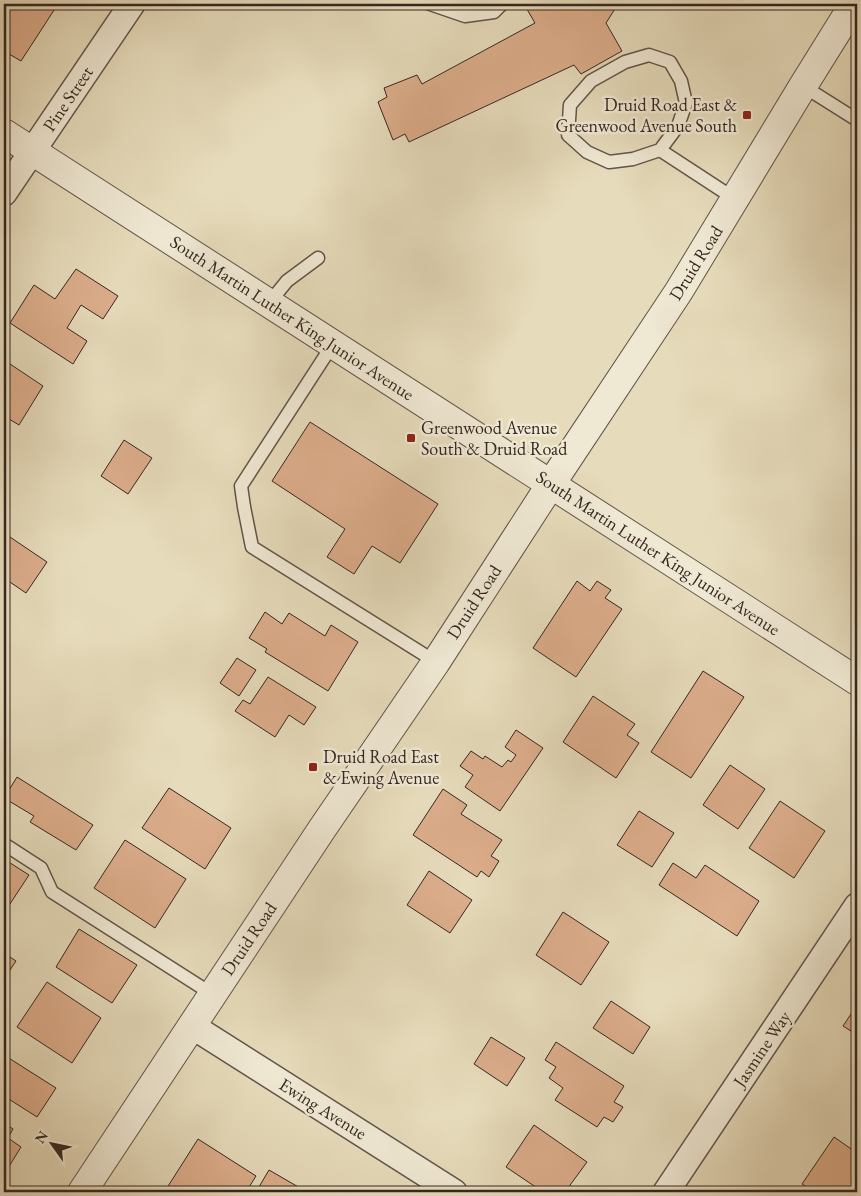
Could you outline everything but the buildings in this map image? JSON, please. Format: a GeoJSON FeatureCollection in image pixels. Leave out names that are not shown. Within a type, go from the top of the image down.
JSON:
{"type":"FeatureCollection","features":[{"type":"Feature","properties":{"kind":"street","name":"Pine Street"},"geometry":{"type":"LineString","coordinates":[[4,193],[132,4]]}},
{"type":"Feature","properties":{"kind":"street","name":"Druid Road"},"geometry":{"type":"LineString","coordinates":[[82,1192],[212,994],[436,662],[679,291],[854,4]]}},
{"type":"Feature","properties":{"kind":"street","name":"South Martin Luther King Junior Avenue"},"geometry":{"type":"LineString","coordinates":[[4,133],[857,681]]}},
{"type":"Feature","properties":{"kind":"street","name":"Jasmine Way"},"geometry":{"type":"LineString","coordinates":[[666,1192],[857,906]]}},
{"type":"Feature","properties":{"kind":"street","name":"Ewing Avenue"},"geometry":{"type":"LineString","coordinates":[[192,1026],[454,1192]]}},
{"type":"Feature","properties":{"kind":"lane"},"geometry":{"type":"LineString","coordinates":[[430,4],[465,16],[494,12],[502,4]]}},
{"type":"Feature","properties":{"kind":"lane"},"geometry":{"type":"LineString","coordinates":[[649,55],[670,62],[681,81],[686,103],[678,126],[660,150],[633,160],[609,162],[586,152],[568,135],[570,105],[591,81],[625,62],[649,55]]}},
{"type":"Feature","properties":{"kind":"lane"},"geometry":{"type":"LineString","coordinates":[[803,86],[857,120]]}},
{"type":"Feature","properties":{"kind":"lane"},"geometry":{"type":"LineString","coordinates":[[660,150],[735,199]]}},
{"type":"Feature","properties":{"kind":"lane"},"geometry":{"type":"LineString","coordinates":[[269,304],[287,281],[318,258]]}},
{"type":"Feature","properties":{"kind":"lane"},"geometry":{"type":"LineString","coordinates":[[333,344],[241,486],[252,547],[436,662]]}},
{"type":"Feature","properties":{"kind":"lane"},"geometry":{"type":"LineString","coordinates":[[4,844],[40,868],[52,892],[212,994]]}},
{"type":"Feature","properties":{"kind":"place","name":"Druid Road East & Greenwood Avenue South"},"geometry":{"type":"Point","coordinates":[747,115]}},
{"type":"Feature","properties":{"kind":"place","name":"Greenwood Avenue South & Druid Road"},"geometry":{"type":"Point","coordinates":[411,438]}},
{"type":"Feature","properties":{"kind":"place","name":"Druid Road East & Ewing Avenue"},"geometry":{"type":"Point","coordinates":[313,767]}}]}
